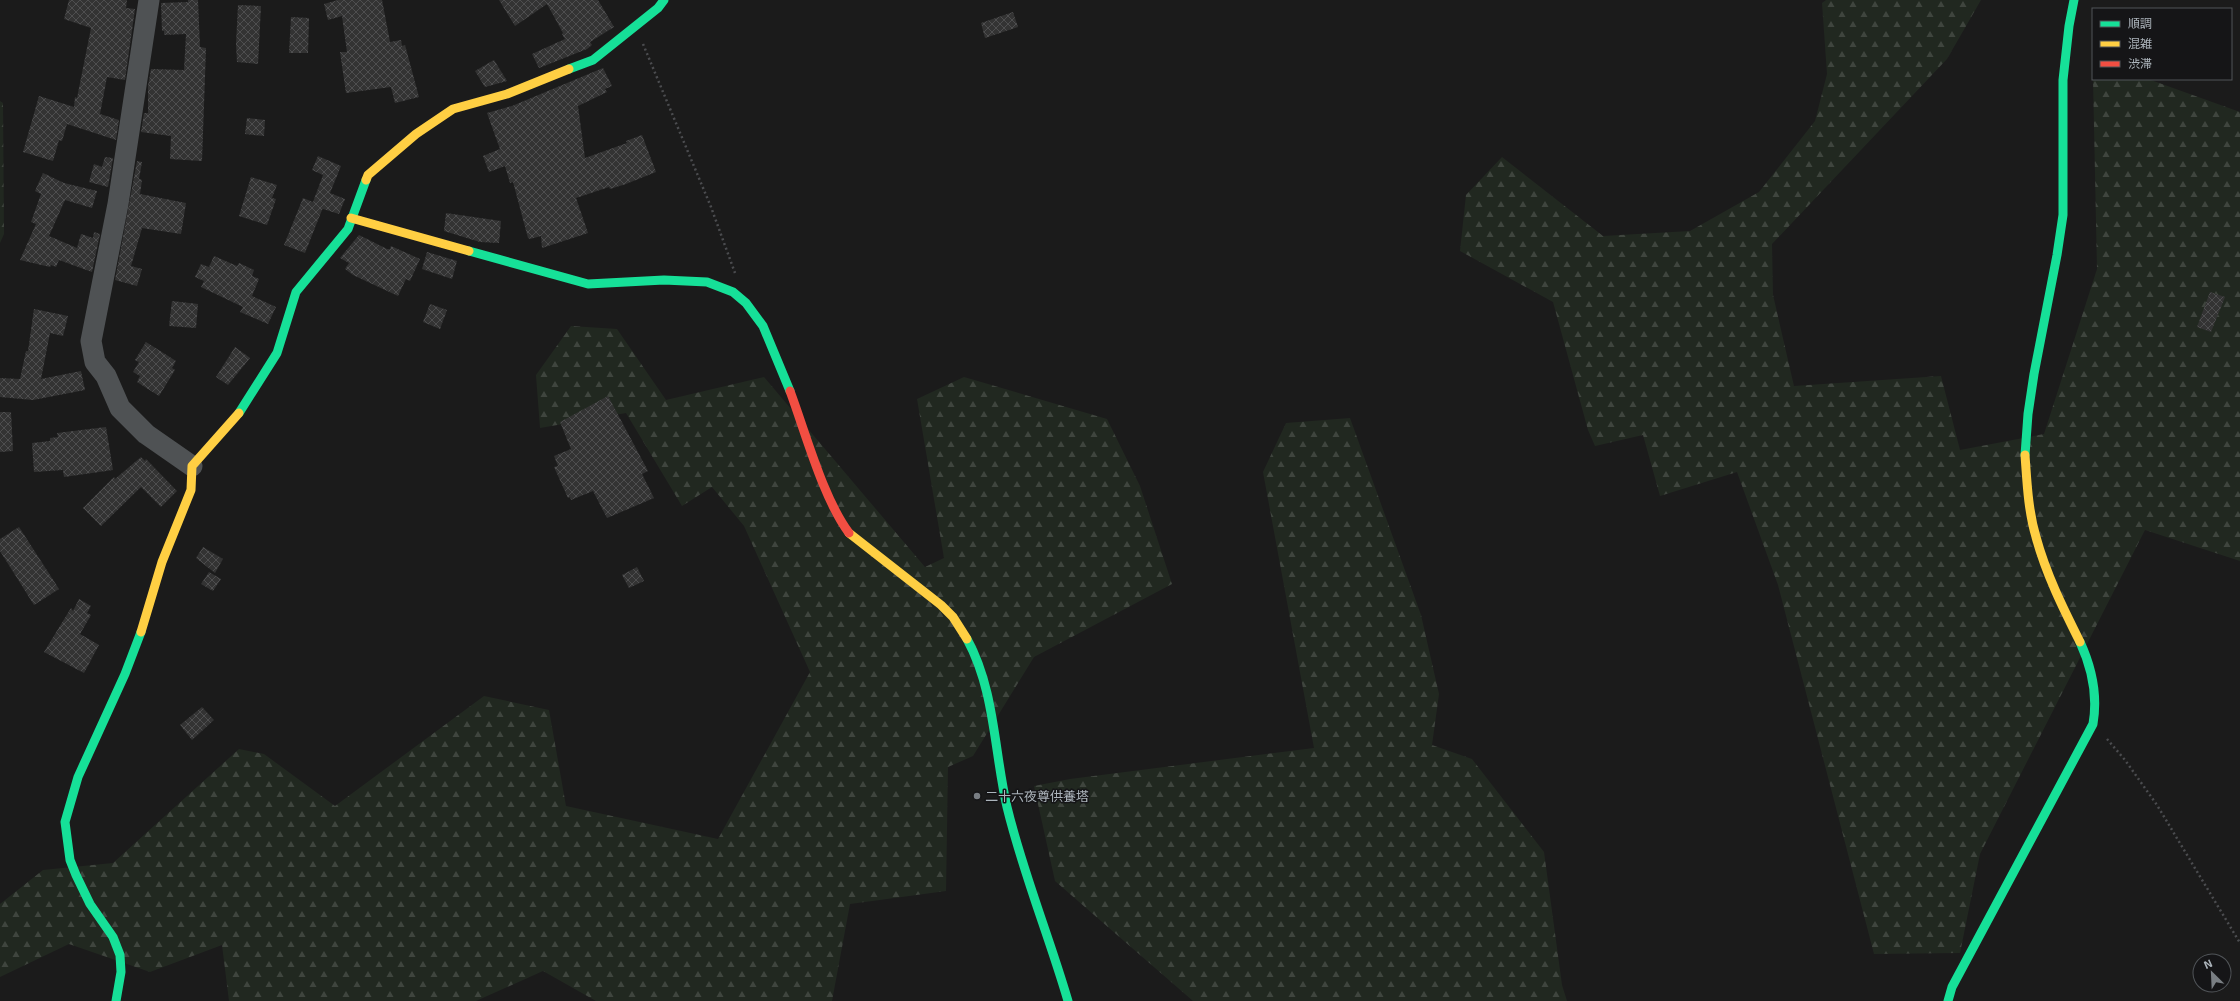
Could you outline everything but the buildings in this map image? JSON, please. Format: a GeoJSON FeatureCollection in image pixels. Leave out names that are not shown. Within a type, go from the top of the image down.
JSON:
{"type":"FeatureCollection","features":[{"type":"Feature","properties":{"kind":"street"},"geometry":{"type":"LineString","coordinates":[[149,0],[118,204],[91,341],[95,362],[106,376],[120,408],[146,434],[192,466]]}},
{"type":"Feature","properties":{"kind":"street"},"geometry":{"type":"LineString","coordinates":[[116,1001],[121,972],[118,951],[114,937],[90,904],[76,875],[70,860],[65,822],[78,777],[125,674],[146,620],[162,562],[191,490],[192,466],[236,417],[277,353],[296,292],[348,229],[368,175],[416,134],[453,109],[507,94],[593,60],[658,8],[664,0]]}},
{"type":"Feature","properties":{"kind":"street"},"geometry":{"type":"LineString","coordinates":[[1948,1001],[1952,987],[2093,724],[2096,701],[2093,676],[2088,660],[2040,551],[2031,518],[2025,471],[2026,420],[2030,390],[2054,281],[2062,229],[2062,79],[2068,31],[2074,0]]}},
{"type":"Feature","properties":{"kind":"street"},"geometry":{"type":"LineString","coordinates":[[351,218],[577,282],[588,284],[664,280],[707,282],[733,292],[746,303],[763,326],[782,369],[828,494],[845,529],[853,538],[934,600],[961,628],[971,644],[983,673],[989,696],[1006,803],[1068,1001]]}},
{"type":"Feature","properties":{"kind":"path"},"geometry":{"type":"LineString","coordinates":[[635,25],[711,207],[746,303]]}},
{"type":"Feature","properties":{"kind":"path"},"geometry":{"type":"LineString","coordinates":[[2093,724],[2125,760],[2157,805],[2240,943]]}},
{"type":"Feature","properties":{"kind":"green space"},"geometry":{"type":"Polygon","coordinates":[[[1826,0],[1981,0],[1947,59],[1772,244],[1773,295],[1794,386],[1941,376],[1960,450],[2044,434],[2097,269],[2093,80],[2151,80],[2240,112],[2240,561],[2145,530],[1980,854],[1960,953],[1874,954],[1778,585],[1737,472],[1660,496],[1643,435],[1595,446],[1588,430],[1553,302],[1460,251],[1466,195],[1502,157],[1603,236],[1690,231],[1759,192],[1815,121],[1827,74],[1822,3],[1826,0]]]}},
{"type":"Feature","properties":{"kind":"green space"},"geometry":{"type":"Polygon","coordinates":[[[0,101],[3,103],[4,234],[0,243],[0,101]]]}},
{"type":"Feature","properties":{"kind":"green space"},"geometry":{"type":"Polygon","coordinates":[[[571,326],[617,329],[666,400],[764,377],[925,567],[944,558],[917,399],[964,377],[1107,419],[1140,486],[1172,584],[1034,657],[973,756],[948,767],[946,891],[850,904],[832,1001],[596,1001],[543,971],[476,1001],[229,1001],[222,945],[150,972],[69,944],[0,977],[0,904],[43,870],[113,863],[239,749],[264,754],[335,806],[484,696],[549,710],[566,806],[718,839],[810,672],[744,526],[712,487],[682,506],[626,413],[540,428],[536,375],[571,326]]]}},
{"type":"Feature","properties":{"kind":"green space"},"geometry":{"type":"Polygon","coordinates":[[[1350,418],[1421,615],[1439,694],[1432,745],[1472,759],[1544,852],[1562,985],[1567,1001],[1193,1001],[1055,881],[1034,786],[1070,779],[1314,748],[1263,472],[1286,423],[1350,418]]]}},
{"type":"Feature","properties":{"kind":"traffic: fast"},"geometry":{"type":"LineString","coordinates":[[569,69],[593,60],[658,8],[664,0]]}},
{"type":"Feature","properties":{"kind":"traffic: fast"},"geometry":{"type":"LineString","coordinates":[[2025,455],[2028,414],[2034,374],[2057,255],[2063,215],[2063,80],[2069,26],[2074,0]]}},
{"type":"Feature","properties":{"kind":"traffic: fast"},"geometry":{"type":"LineString","coordinates":[[239,413],[277,353],[296,292],[348,229],[366,180]]}},
{"type":"Feature","properties":{"kind":"traffic: fast"},"geometry":{"type":"LineString","coordinates":[[469,251],[588,284],[664,280],[707,282],[733,292],[746,303],[763,326],[790,391]]}},
{"type":"Feature","properties":{"kind":"traffic: fast"},"geometry":{"type":"LineString","coordinates":[[116,1001],[121,972],[120,955],[113,937],[90,904],[76,875],[70,860],[65,822],[78,777],[125,674],[141,632]]}},
{"type":"Feature","properties":{"kind":"traffic: fast"},"geometry":{"type":"LineString","coordinates":[[967,639],[976,659],[989,700],[1003,786],[1013,832],[1068,1001]]}},
{"type":"Feature","properties":{"kind":"traffic: fast"},"geometry":{"type":"LineString","coordinates":[[1948,1001],[1952,987],[2093,724],[2095,703],[2093,682],[2088,662],[2080,642]]}},
{"type":"Feature","properties":{"kind":"traffic: slow"},"geometry":{"type":"LineString","coordinates":[[366,180],[368,175],[416,134],[453,109],[507,94],[569,69]]}},
{"type":"Feature","properties":{"kind":"traffic: slow"},"geometry":{"type":"LineString","coordinates":[[351,218],[469,251]]}},
{"type":"Feature","properties":{"kind":"traffic: slow"},"geometry":{"type":"LineString","coordinates":[[141,632],[162,562],[191,490],[192,466],[239,413]]}},
{"type":"Feature","properties":{"kind":"traffic: slow"},"geometry":{"type":"LineString","coordinates":[[2025,455],[2027,486],[2033,527],[2040,551],[2061,604],[2080,642]]}},
{"type":"Feature","properties":{"kind":"traffic: slow"},"geometry":{"type":"LineString","coordinates":[[849,533],[941,605],[953,617],[967,639]]}},
{"type":"Feature","properties":{"kind":"traffic: jam"},"geometry":{"type":"LineString","coordinates":[[790,391],[823,484],[840,519],[849,533]]}},
{"type":"Feature","properties":{"kind":"place","name":"二十六夜尊供養塔"},"geometry":{"type":"Point","coordinates":[977,796]}}]}
